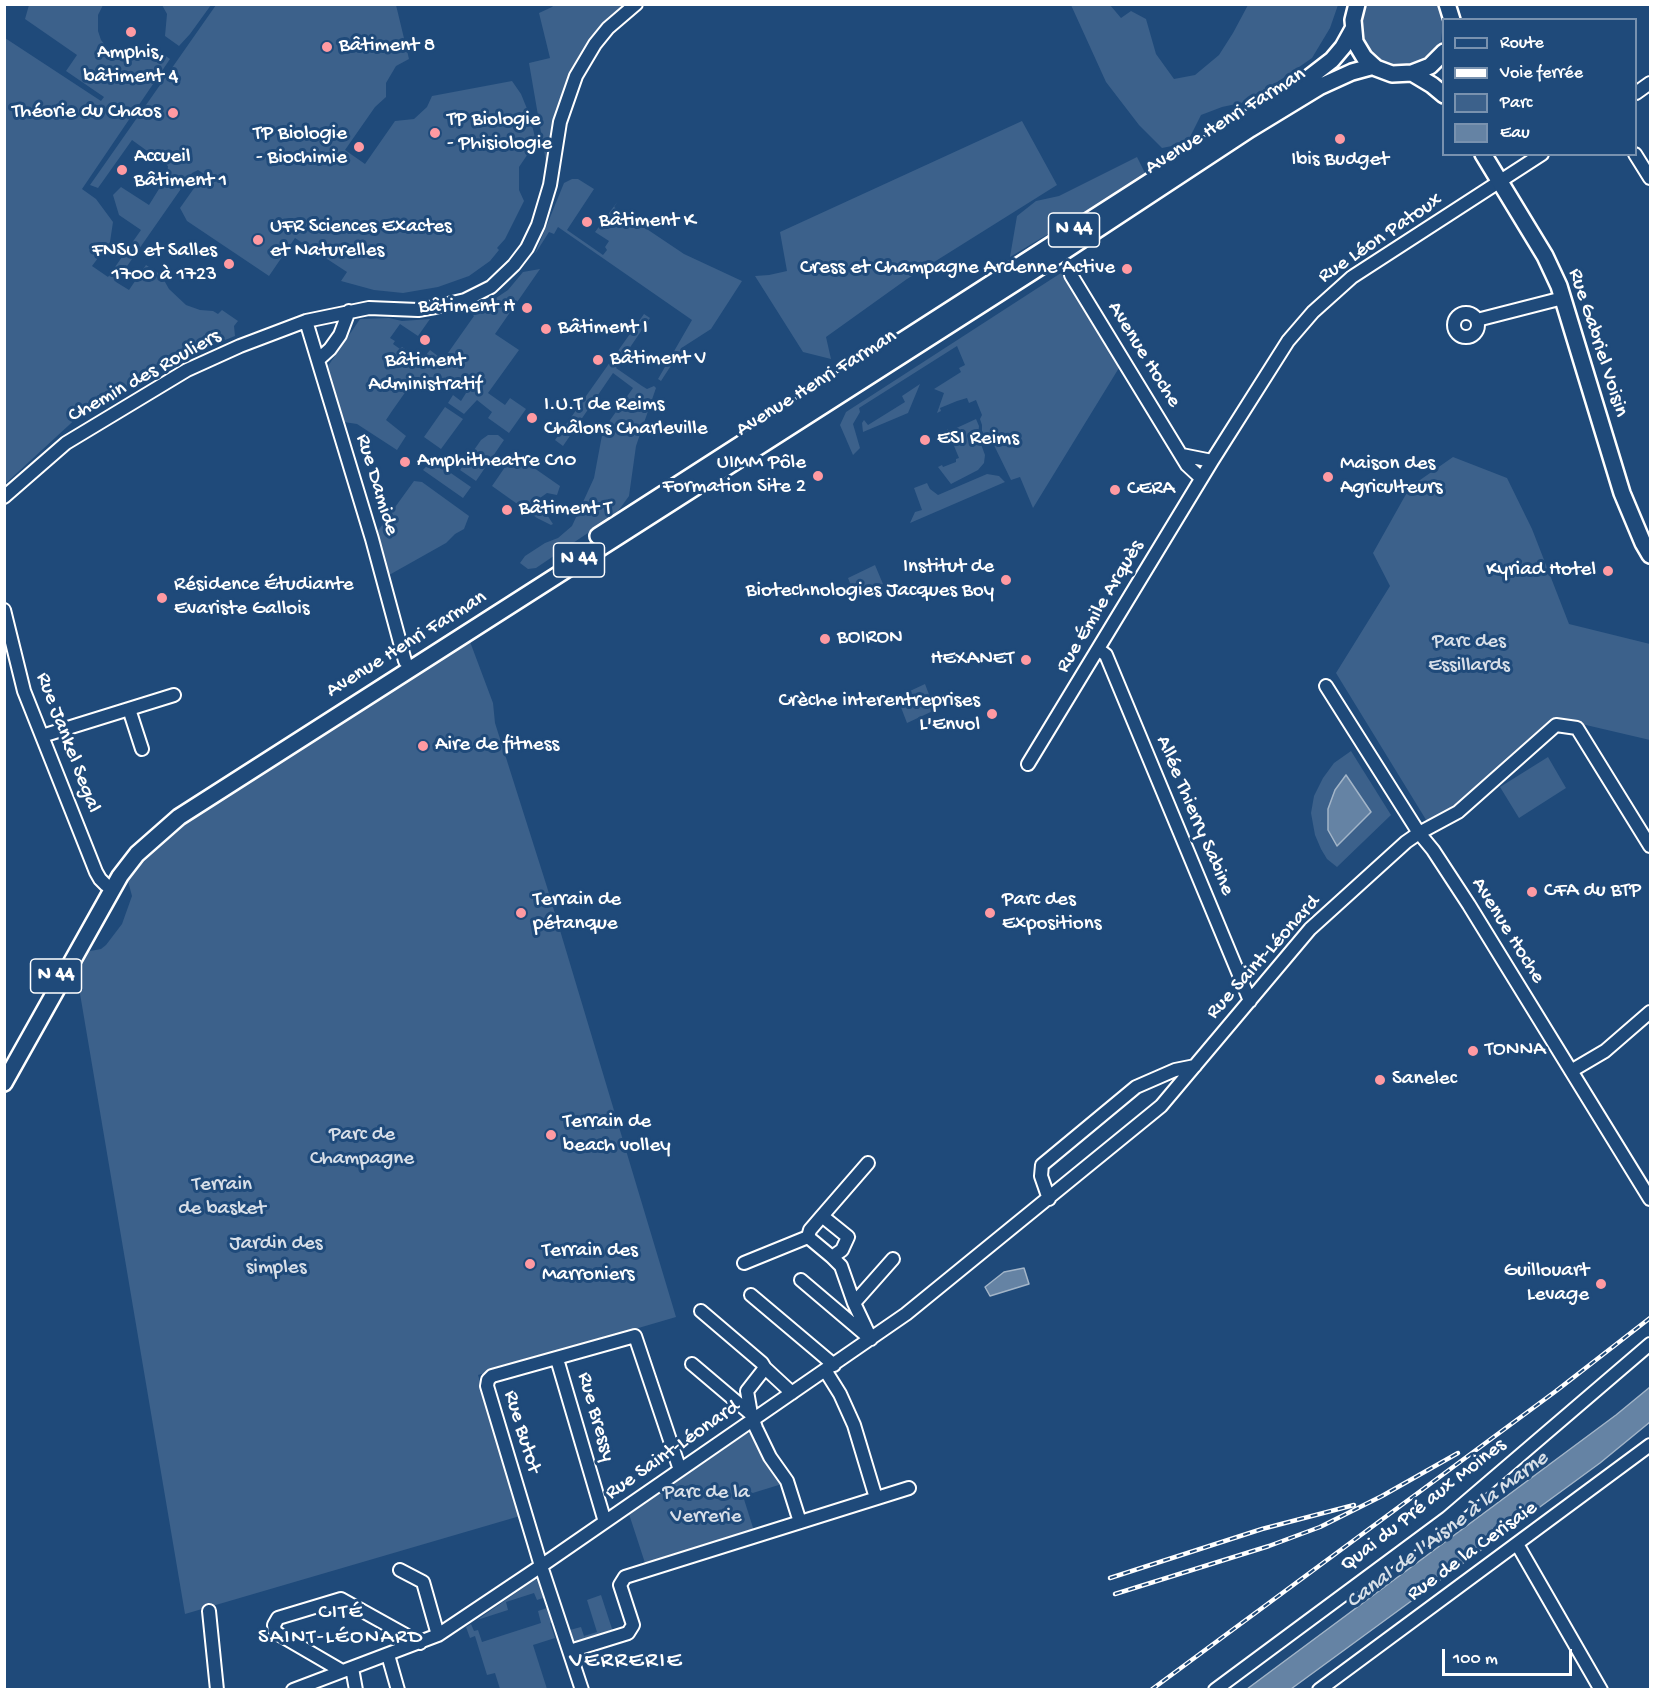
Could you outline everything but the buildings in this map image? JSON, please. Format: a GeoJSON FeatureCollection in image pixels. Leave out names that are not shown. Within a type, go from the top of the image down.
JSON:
{"type":"FeatureCollection","features":[{"type":"Feature","properties":{"kind":"main road"},"geometry":{"type":"LineString","coordinates":[[1357,4],[1353,29],[1359,50],[1374,66],[1392,74],[1412,74],[1442,60]]}},
{"type":"Feature","properties":{"kind":"main road","name":"Avenue Henri Farman"},"geometry":{"type":"LineString","coordinates":[[111,878],[146,834],[170,813],[1297,87],[1332,60],[1343,47],[1353,29]]}},
{"type":"Feature","properties":{"kind":"main road","name":"Avenue Henri Farman"},"geometry":{"type":"LineString","coordinates":[[4,1083],[120,876],[137,854],[179,817],[202,800],[1057,256],[1250,129],[1319,87],[1352,72],[1374,66]]}},
{"type":"Feature","properties":{"kind":"main road"},"geometry":{"type":"LineString","coordinates":[[1412,74],[1438,90]]}},
{"type":"Feature","properties":{"kind":"main road","name":"Rue Gabriel Voisin"},"geometry":{"type":"LineString","coordinates":[[1485,156],[1503,180],[1545,256],[1563,298],[1622,493],[1650,555]]}},
{"type":"Feature","properties":{"kind":"main road"},"geometry":{"type":"LineString","coordinates":[[1493,156],[1503,180],[1564,271],[1630,490],[1650,533]]}},
{"type":"Feature","properties":{"kind":"main road","name":"N 44"},"geometry":{"type":"LineString","coordinates":[[4,1067],[111,878]]}},
{"type":"Feature","properties":{"kind":"street","name":"Chemin des Rouliers"},"geometry":{"type":"LineString","coordinates":[[4,497],[66,443],[187,370],[266,335],[306,321],[349,311],[388,308],[418,310],[465,300],[491,287],[514,265],[530,242],[543,212],[550,185],[560,122],[576,76],[608,28],[636,4]]}},
{"type":"Feature","properties":{"kind":"street"},"geometry":{"type":"LineString","coordinates":[[1637,92],[1650,83]]}},
{"type":"Feature","properties":{"kind":"street","name":"Rue Léon Patoux"},"geometry":{"type":"LineString","coordinates":[[1206,470],[1281,350],[1313,312],[1352,277],[1539,156]]}},
{"type":"Feature","properties":{"kind":"street"},"geometry":{"type":"LineString","coordinates":[[1636,156],[1650,178]]}},
{"type":"Feature","properties":{"kind":"street","name":"Avenue Hoche"},"geometry":{"type":"LineString","coordinates":[[1071,275],[1187,465],[1206,470]]}},
{"type":"Feature","properties":{"kind":"street"},"geometry":{"type":"LineString","coordinates":[[1477,320],[1563,298]]}},
{"type":"Feature","properties":{"kind":"street"},"geometry":{"type":"LineString","coordinates":[[318,360],[340,335],[349,311]]}},
{"type":"Feature","properties":{"kind":"street","name":"Rue Damide"},"geometry":{"type":"LineString","coordinates":[[306,321],[375,548],[405,661]]}},
{"type":"Feature","properties":{"kind":"street"},"geometry":{"type":"LineString","coordinates":[[1182,455],[1206,470]]}},
{"type":"Feature","properties":{"kind":"street","name":"Rue Émile Arquès"},"geometry":{"type":"LineString","coordinates":[[1028,764],[1206,470]]}},
{"type":"Feature","properties":{"kind":"street","name":"Rue Jankel Segal"},"geometry":{"type":"LineString","coordinates":[[4,610],[21,682],[96,872],[100,879],[111,878]]}},
{"type":"Feature","properties":{"kind":"street","name":"Allée Thierry Sabine"},"geometry":{"type":"LineString","coordinates":[[1098,649],[1106,655],[1250,1001]]}},
{"type":"Feature","properties":{"kind":"street","name":"Avenue Hoche"},"geometry":{"type":"LineString","coordinates":[[1326,686],[1419,833],[1463,896],[1650,1199]]}},
{"type":"Feature","properties":{"kind":"street"},"geometry":{"type":"LineString","coordinates":[[42,736],[174,695]]}},
{"type":"Feature","properties":{"kind":"street"},"geometry":{"type":"LineString","coordinates":[[129,709],[142,749]]}},
{"type":"Feature","properties":{"kind":"street","name":"Rue Saint-Léonard"},"geometry":{"type":"LineString","coordinates":[[293,1689],[438,1635],[680,1470],[752,1417],[792,1393],[906,1314],[1161,1106],[1310,929],[1406,842],[1458,812],[1556,725],[1577,728],[1650,846]]}},
{"type":"Feature","properties":{"kind":"street"},"geometry":{"type":"LineString","coordinates":[[1571,1071],[1605,1051],[1650,1011]]}},
{"type":"Feature","properties":{"kind":"street"},"geometry":{"type":"LineString","coordinates":[[1049,1199],[1041,1176],[1042,1165],[1136,1087],[1175,1070],[1196,1066]]}},
{"type":"Feature","properties":{"kind":"street"},"geometry":{"type":"LineString","coordinates":[[808,1237],[810,1230],[868,1163]]}},
{"type":"Feature","properties":{"kind":"street"},"geometry":{"type":"LineString","coordinates":[[822,1216],[848,1237],[842,1250],[832,1257]]}},
{"type":"Feature","properties":{"kind":"street"},"geometry":{"type":"LineString","coordinates":[[808,1237],[841,1266],[854,1303],[871,1339]]}},
{"type":"Feature","properties":{"kind":"street"},"geometry":{"type":"LineString","coordinates":[[744,1263],[808,1237]]}},
{"type":"Feature","properties":{"kind":"street"},"geometry":{"type":"LineString","coordinates":[[854,1303],[893,1259]]}},
{"type":"Feature","properties":{"kind":"street"},"geometry":{"type":"LineString","coordinates":[[801,1280],[871,1339]]}},
{"type":"Feature","properties":{"kind":"street"},"geometry":{"type":"LineString","coordinates":[[751,1295],[829,1368],[854,1425],[876,1498]]}},
{"type":"Feature","properties":{"kind":"street"},"geometry":{"type":"LineString","coordinates":[[701,1311],[762,1363],[792,1393]]}},
{"type":"Feature","properties":{"kind":"street","name":"Rue Butot"},"geometry":{"type":"LineString","coordinates":[[582,1689],[541,1566],[487,1386],[492,1376],[635,1336],[680,1470]]}},
{"type":"Feature","properties":{"kind":"street","name":"Quai du Pré aux Moines"},"geometry":{"type":"LineString","coordinates":[[1215,1689],[1447,1518],[1650,1344]]}},
{"type":"Feature","properties":{"kind":"street","name":"Rue Bressy"},"geometry":{"type":"LineString","coordinates":[[557,1359],[605,1522]]}},
{"type":"Feature","properties":{"kind":"street"},"geometry":{"type":"LineString","coordinates":[[692,1365],[752,1417]]}},
{"type":"Feature","properties":{"kind":"street"},"geometry":{"type":"LineString","coordinates":[[765,1368],[747,1391],[752,1417],[770,1457],[787,1480],[800,1522]]}},
{"type":"Feature","properties":{"kind":"street","name":"Rue de la Cerisaie"},"geometry":{"type":"LineString","coordinates":[[1319,1689],[1650,1445]]}},
{"type":"Feature","properties":{"kind":"street"},"geometry":{"type":"LineString","coordinates":[[570,1651],[628,1633],[633,1625],[620,1585],[625,1578],[909,1488]]}},
{"type":"Feature","properties":{"kind":"street"},"geometry":{"type":"LineString","coordinates":[[1518,1544],[1601,1689]]}},
{"type":"Feature","properties":{"kind":"street"},"geometry":{"type":"LineString","coordinates":[[400,1570],[423,1582],[438,1635]]}},
{"type":"Feature","properties":{"kind":"street"},"geometry":{"type":"LineString","coordinates":[[356,1689],[347,1670],[275,1632],[274,1625],[278,1618],[341,1599],[420,1643]]}},
{"type":"Feature","properties":{"kind":"street"},"geometry":{"type":"LineString","coordinates":[[209,1611],[217,1689]]}},
{"type":"Feature","properties":{"kind":"street"},"geometry":{"type":"LineString","coordinates":[[388,1654],[399,1689]]}},
{"type":"Feature","properties":{"kind":"green space","name":"UFR Sciences Exactes et Naturelles"},"geometry":{"type":"Polygon","coordinates":[[[29,5],[103,5],[98,15],[98,31],[108,49],[131,59],[143,58],[156,49],[170,59],[82,189],[96,199],[113,222],[110,242],[92,266],[108,277],[141,230],[119,215],[113,195],[121,187],[149,205],[167,176],[168,166],[132,140],[98,188],[90,185],[216,5],[396,5],[409,59],[396,66],[386,83],[386,97],[375,107],[345,150],[365,164],[395,121],[414,119],[427,107],[432,96],[512,81],[521,94],[530,116],[536,142],[519,167],[519,190],[524,201],[505,239],[497,248],[499,250],[490,261],[469,276],[438,287],[403,293],[374,290],[341,281],[347,272],[295,238],[269,276],[187,221],[180,208],[204,174],[198,170],[192,173],[116,282],[129,290],[146,265],[161,275],[169,289],[186,305],[218,314],[222,310],[238,321],[234,326],[235,336],[168,363],[81,414],[5,484],[5,38],[101,101],[104,97],[66,71],[77,55],[25,19],[29,5]]]}},
{"type":"Feature","properties":{"kind":"green space"},"geometry":{"type":"Polygon","coordinates":[[[162,5],[211,5],[179,46],[165,36],[167,14],[162,5]]]}},
{"type":"Feature","properties":{"kind":"green space"},"geometry":{"type":"Polygon","coordinates":[[[554,5],[636,5],[608,29],[564,109],[550,185],[529,63],[550,58],[539,13],[554,5]]]}},
{"type":"Feature","properties":{"kind":"green space"},"geometry":{"type":"Polygon","coordinates":[[[1071,5],[1110,5],[1121,18],[1131,11],[1146,19],[1156,54],[1174,79],[1195,75],[1219,55],[1248,5],[1338,5],[1330,28],[1312,58],[1250,101],[1222,107],[1201,115],[1187,143],[1162,148],[1139,125],[1106,82],[1071,5]]]}},
{"type":"Feature","properties":{"kind":"green space"},"geometry":{"type":"Polygon","coordinates":[[[1366,5],[1438,5],[1442,18],[1441,41],[1424,61],[1412,66],[1399,67],[1386,64],[1374,57],[1366,46],[1361,34],[1361,20],[1366,5]]]}},
{"type":"Feature","properties":{"kind":"green space"},"geometry":{"type":"Polygon","coordinates":[[[1022,121],[1057,185],[907,279],[826,337],[831,359],[803,352],[755,276],[787,271],[780,232],[1022,121]]]}},
{"type":"Feature","properties":{"kind":"green space"},"geometry":{"type":"Polygon","coordinates":[[[1137,157],[1146,175],[1010,257],[1017,216],[1036,201],[1059,196],[1137,157]]]}},
{"type":"Feature","properties":{"kind":"green space"},"geometry":{"type":"Polygon","coordinates":[[[578,179],[594,189],[567,230],[603,255],[609,241],[595,232],[618,201],[614,207],[684,254],[742,281],[711,329],[683,347],[661,381],[658,379],[692,320],[558,227],[554,234],[549,232],[535,254],[564,183],[578,179]]]}},
{"type":"Feature","properties":{"kind":"green space"},"geometry":{"type":"Polygon","coordinates":[[[540,269],[495,334],[519,350],[488,393],[505,405],[510,398],[526,409],[509,433],[488,418],[492,412],[477,400],[464,414],[448,403],[453,395],[461,401],[466,393],[448,377],[438,390],[416,377],[392,411],[386,420],[406,436],[397,450],[357,424],[344,422],[328,366],[360,319],[389,318],[402,321],[430,319],[418,336],[400,324],[390,338],[395,341],[393,344],[400,349],[402,347],[422,360],[430,350],[443,360],[474,316],[472,314],[508,290],[523,272],[540,269]]]}},
{"type":"Feature","properties":{"kind":"green space"},"geometry":{"type":"Polygon","coordinates":[[[1064,271],[1122,363],[1033,508],[1020,477],[1011,480],[989,435],[982,437],[980,419],[982,415],[976,400],[969,403],[967,398],[957,401],[940,408],[941,411],[937,413],[944,393],[934,389],[961,372],[959,368],[965,365],[957,346],[859,408],[860,412],[853,424],[860,448],[853,455],[840,425],[846,412],[1064,271]]]}},
{"type":"Feature","properties":{"kind":"green space"},"geometry":{"type":"Polygon","coordinates":[[[644,314],[650,318],[616,368],[647,389],[654,386],[656,388],[636,446],[629,496],[616,514],[536,568],[528,569],[520,563],[525,556],[545,543],[558,538],[572,526],[594,478],[603,430],[633,388],[613,373],[563,446],[555,440],[644,314]]]}},
{"type":"Feature","properties":{"kind":"green space"},"geometry":{"type":"Polygon","coordinates":[[[920,384],[908,413],[863,432],[864,420],[868,425],[905,402],[902,396],[920,384]]]}},
{"type":"Feature","properties":{"kind":"green space"},"geometry":{"type":"Polygon","coordinates":[[[445,407],[463,419],[441,449],[424,437],[445,407]]]}},
{"type":"Feature","properties":{"kind":"green space"},"geometry":{"type":"Polygon","coordinates":[[[976,419],[979,426],[978,436],[985,455],[984,463],[978,470],[951,484],[938,467],[956,462],[959,458],[947,429],[950,431],[976,419]]]}},
{"type":"Feature","properties":{"kind":"green space"},"geometry":{"type":"Polygon","coordinates":[[[488,435],[498,435],[504,440],[476,481],[460,470],[481,440],[488,435]]]}},
{"type":"Feature","properties":{"kind":"green space"},"geometry":{"type":"Polygon","coordinates":[[[514,454],[560,486],[557,495],[547,493],[540,498],[540,504],[553,524],[537,518],[492,486],[514,454]]]}},
{"type":"Feature","properties":{"kind":"green space","name":"Parc des Essillards"},"geometry":{"type":"Polygon","coordinates":[[[1453,457],[1507,478],[1532,529],[1569,624],[1650,644],[1650,740],[1556,718],[1455,807],[1428,823],[1336,673],[1390,586],[1373,553],[1410,487],[1453,457]]]}},
{"type":"Feature","properties":{"kind":"green space"},"geometry":{"type":"Polygon","coordinates":[[[432,460],[471,487],[463,498],[423,470],[432,460]]]}},
{"type":"Feature","properties":{"kind":"green space"},"geometry":{"type":"Polygon","coordinates":[[[987,474],[999,476],[1005,482],[910,523],[915,512],[922,510],[914,488],[927,483],[930,489],[938,495],[987,474]]]}},
{"type":"Feature","properties":{"kind":"green space"},"geometry":{"type":"Polygon","coordinates":[[[414,481],[422,482],[469,516],[464,529],[446,543],[382,579],[377,556],[382,549],[372,539],[414,481]]]}},
{"type":"Feature","properties":{"kind":"green space"},"geometry":{"type":"Polygon","coordinates":[[[875,565],[883,584],[856,598],[848,578],[875,565]]]}},
{"type":"Feature","properties":{"kind":"green space","name":"Parc de Champagne"},"geometry":{"type":"Polygon","coordinates":[[[469,639],[493,703],[495,723],[547,887],[676,1317],[478,1375],[520,1516],[185,1614],[76,970],[85,952],[101,949],[122,924],[132,896],[128,881],[149,853],[184,822],[469,639]]]}},
{"type":"Feature","properties":{"kind":"green space"},"geometry":{"type":"Polygon","coordinates":[[[925,684],[935,710],[907,723],[897,697],[925,684]]]}},
{"type":"Feature","properties":{"kind":"green space"},"geometry":{"type":"Polygon","coordinates":[[[1351,751],[1391,815],[1337,867],[1327,859],[1321,849],[1315,835],[1311,813],[1314,796],[1323,778],[1334,763],[1351,751]]]}},
{"type":"Feature","properties":{"kind":"green space"},"geometry":{"type":"Polygon","coordinates":[[[1548,757],[1566,788],[1519,818],[1500,787],[1548,757]]]}},
{"type":"Feature","properties":{"kind":"green space","name":"Parc de la Verrerie"},"geometry":{"type":"Polygon","coordinates":[[[747,1433],[754,1435],[765,1462],[782,1484],[743,1496],[754,1531],[647,1565],[629,1514],[747,1433]]]}},
{"type":"Feature","properties":{"kind":"green space"},"geometry":{"type":"Polygon","coordinates":[[[536,1579],[541,1583],[546,1597],[537,1600],[534,1593],[506,1602],[508,1610],[477,1620],[536,1579]]]}},
{"type":"Feature","properties":{"kind":"green space"},"geometry":{"type":"Polygon","coordinates":[[[601,1595],[613,1632],[574,1643],[570,1630],[581,1627],[584,1636],[597,1632],[587,1600],[601,1595]]]}},
{"type":"Feature","properties":{"kind":"green space"},"geometry":{"type":"Polygon","coordinates":[[[550,1607],[555,1621],[550,1623],[555,1638],[533,1645],[547,1689],[500,1689],[495,1673],[487,1675],[475,1636],[470,1638],[466,1627],[471,1624],[474,1631],[478,1630],[482,1642],[541,1623],[538,1611],[550,1607]]]}},
{"type":"Feature","properties":{"kind":"water"},"geometry":{"type":"Polygon","coordinates":[[[1346,775],[1371,812],[1337,846],[1328,830],[1328,809],[1335,790],[1346,775]]]}},
{"type":"Feature","properties":{"kind":"water"},"geometry":{"type":"Polygon","coordinates":[[[1024,1268],[1029,1284],[990,1296],[985,1287],[1004,1272],[1024,1268]]]}},
{"type":"Feature","properties":{"kind":"water"},"geometry":{"type":"Polygon","coordinates":[[[1650,1387],[1650,1422],[1600,1463],[1291,1689],[1247,1689],[1616,1415],[1650,1387]]]}},
{"type":"Feature","properties":{"kind":"railway"},"geometry":{"type":"LineString","coordinates":[[1151,1690],[1556,1391],[1650,1318]]}},
{"type":"Feature","properties":{"kind":"railway"},"geometry":{"type":"LineString","coordinates":[[1115,1594],[1269,1546],[1320,1527],[1382,1496],[1458,1453]]}},
{"type":"Feature","properties":{"kind":"railway"},"geometry":{"type":"LineString","coordinates":[[1110,1578],[1262,1529],[1354,1505]]}},
{"type":"Feature","properties":{"kind":"place","name":"Amphis, bâtiment 4"},"geometry":{"type":"Point","coordinates":[131,32]}},
{"type":"Feature","properties":{"kind":"place","name":"Bâtiment 8"},"geometry":{"type":"Point","coordinates":[327,47]}},
{"type":"Feature","properties":{"kind":"place","name":"Théorie du Chaos"},"geometry":{"type":"Point","coordinates":[173,113]}},
{"type":"Feature","properties":{"kind":"place","name":"TP Biologie - Phisiologie"},"geometry":{"type":"Point","coordinates":[435,133]}},
{"type":"Feature","properties":{"kind":"place","name":"Ibis Budget"},"geometry":{"type":"Point","coordinates":[1340,139]}},
{"type":"Feature","properties":{"kind":"place","name":"TP Biologie - Biochimie"},"geometry":{"type":"Point","coordinates":[359,147]}},
{"type":"Feature","properties":{"kind":"place","name":"Accueil Bâtiment 1"},"geometry":{"type":"Point","coordinates":[122,170]}},
{"type":"Feature","properties":{"kind":"place","name":"Bâtiment K"},"geometry":{"type":"Point","coordinates":[587,222]}},
{"type":"Feature","properties":{"kind":"place","name":"UFR Sciences Exactes et Naturelles"},"geometry":{"type":"Point","coordinates":[258,240]}},
{"type":"Feature","properties":{"kind":"place","name":"FNSU et Salles 1700 à 1723"},"geometry":{"type":"Point","coordinates":[229,264]}},
{"type":"Feature","properties":{"kind":"place","name":"Cress et Champagne Ardenne Active"},"geometry":{"type":"Point","coordinates":[1127,269]}},
{"type":"Feature","properties":{"kind":"place","name":"Bâtiment H"},"geometry":{"type":"Point","coordinates":[527,308]}},
{"type":"Feature","properties":{"kind":"place","name":"Bâtiment I"},"geometry":{"type":"Point","coordinates":[546,329]}},
{"type":"Feature","properties":{"kind":"place","name":"Bâtiment Administratif"},"geometry":{"type":"Point","coordinates":[425,340]}},
{"type":"Feature","properties":{"kind":"place","name":"Bâtiment V"},"geometry":{"type":"Point","coordinates":[598,360]}},
{"type":"Feature","properties":{"kind":"place","name":"I.U.T de Reims Châlons Charleville"},"geometry":{"type":"Point","coordinates":[532,418]}},
{"type":"Feature","properties":{"kind":"place","name":"ESI Reims"},"geometry":{"type":"Point","coordinates":[925,440]}},
{"type":"Feature","properties":{"kind":"place","name":"Amphitheatre C10"},"geometry":{"type":"Point","coordinates":[405,462]}},
{"type":"Feature","properties":{"kind":"place","name":"UIMM Pôle Formation Site 2"},"geometry":{"type":"Point","coordinates":[818,476]}},
{"type":"Feature","properties":{"kind":"place","name":"Maison des Agriculteurs"},"geometry":{"type":"Point","coordinates":[1328,477]}},
{"type":"Feature","properties":{"kind":"place","name":"CERA"},"geometry":{"type":"Point","coordinates":[1115,490]}},
{"type":"Feature","properties":{"kind":"place","name":"Bâtiment T"},"geometry":{"type":"Point","coordinates":[507,510]}},
{"type":"Feature","properties":{"kind":"place","name":"Kyriad Hotel"},"geometry":{"type":"Point","coordinates":[1608,571]}},
{"type":"Feature","properties":{"kind":"place","name":"Institut de Biotechnologies Jacques Boy"},"geometry":{"type":"Point","coordinates":[1006,580]}},
{"type":"Feature","properties":{"kind":"place","name":"Résidence Étudiante Evariste Gallois"},"geometry":{"type":"Point","coordinates":[162,598]}},
{"type":"Feature","properties":{"kind":"place","name":"BOIRON"},"geometry":{"type":"Point","coordinates":[825,639]}},
{"type":"Feature","properties":{"kind":"place","name":"HEXANET"},"geometry":{"type":"Point","coordinates":[1026,660]}},
{"type":"Feature","properties":{"kind":"place","name":"Crèche interentreprises L'Envol"},"geometry":{"type":"Point","coordinates":[992,714]}},
{"type":"Feature","properties":{"kind":"place","name":"Aire de fitness"},"geometry":{"type":"Point","coordinates":[423,746]}},
{"type":"Feature","properties":{"kind":"place","name":"CFA du BTP"},"geometry":{"type":"Point","coordinates":[1532,892]}},
{"type":"Feature","properties":{"kind":"place","name":"Terrain de pétanque"},"geometry":{"type":"Point","coordinates":[521,913]}},
{"type":"Feature","properties":{"kind":"place","name":"Parc des Expositions"},"geometry":{"type":"Point","coordinates":[990,913]}},
{"type":"Feature","properties":{"kind":"place","name":"TONNA"},"geometry":{"type":"Point","coordinates":[1473,1051]}},
{"type":"Feature","properties":{"kind":"place","name":"Sanelec"},"geometry":{"type":"Point","coordinates":[1380,1080]}},
{"type":"Feature","properties":{"kind":"place","name":"Terrain de beach volley"},"geometry":{"type":"Point","coordinates":[551,1135]}},
{"type":"Feature","properties":{"kind":"place","name":"Terrain des Marroniers"},"geometry":{"type":"Point","coordinates":[530,1264]}},
{"type":"Feature","properties":{"kind":"place","name":"Guillouart Levage"},"geometry":{"type":"Point","coordinates":[1601,1284]}},
{"type":"Feature","properties":{"kind":"district","name":"CITÉ SAINT-LÉONARD"},"geometry":{"type":"Point","coordinates":[341,1626]}},
{"type":"Feature","properties":{"kind":"district","name":"VERRERIE"},"geometry":{"type":"Point","coordinates":[626,1662]}},
{"type":"Feature","properties":{"kind":"park label","name":"Terrain de basket"},"geometry":{"type":"Point","coordinates":[222,1198]}},
{"type":"Feature","properties":{"kind":"park label","name":"Jardin des simples"},"geometry":{"type":"Point","coordinates":[276,1257]}},
{"type":"Feature","properties":{"kind":"water label","name":"Canal de l'Aisne à la Marne"},"geometry":{"type":"Point","coordinates":[1448,1531]}}]}
